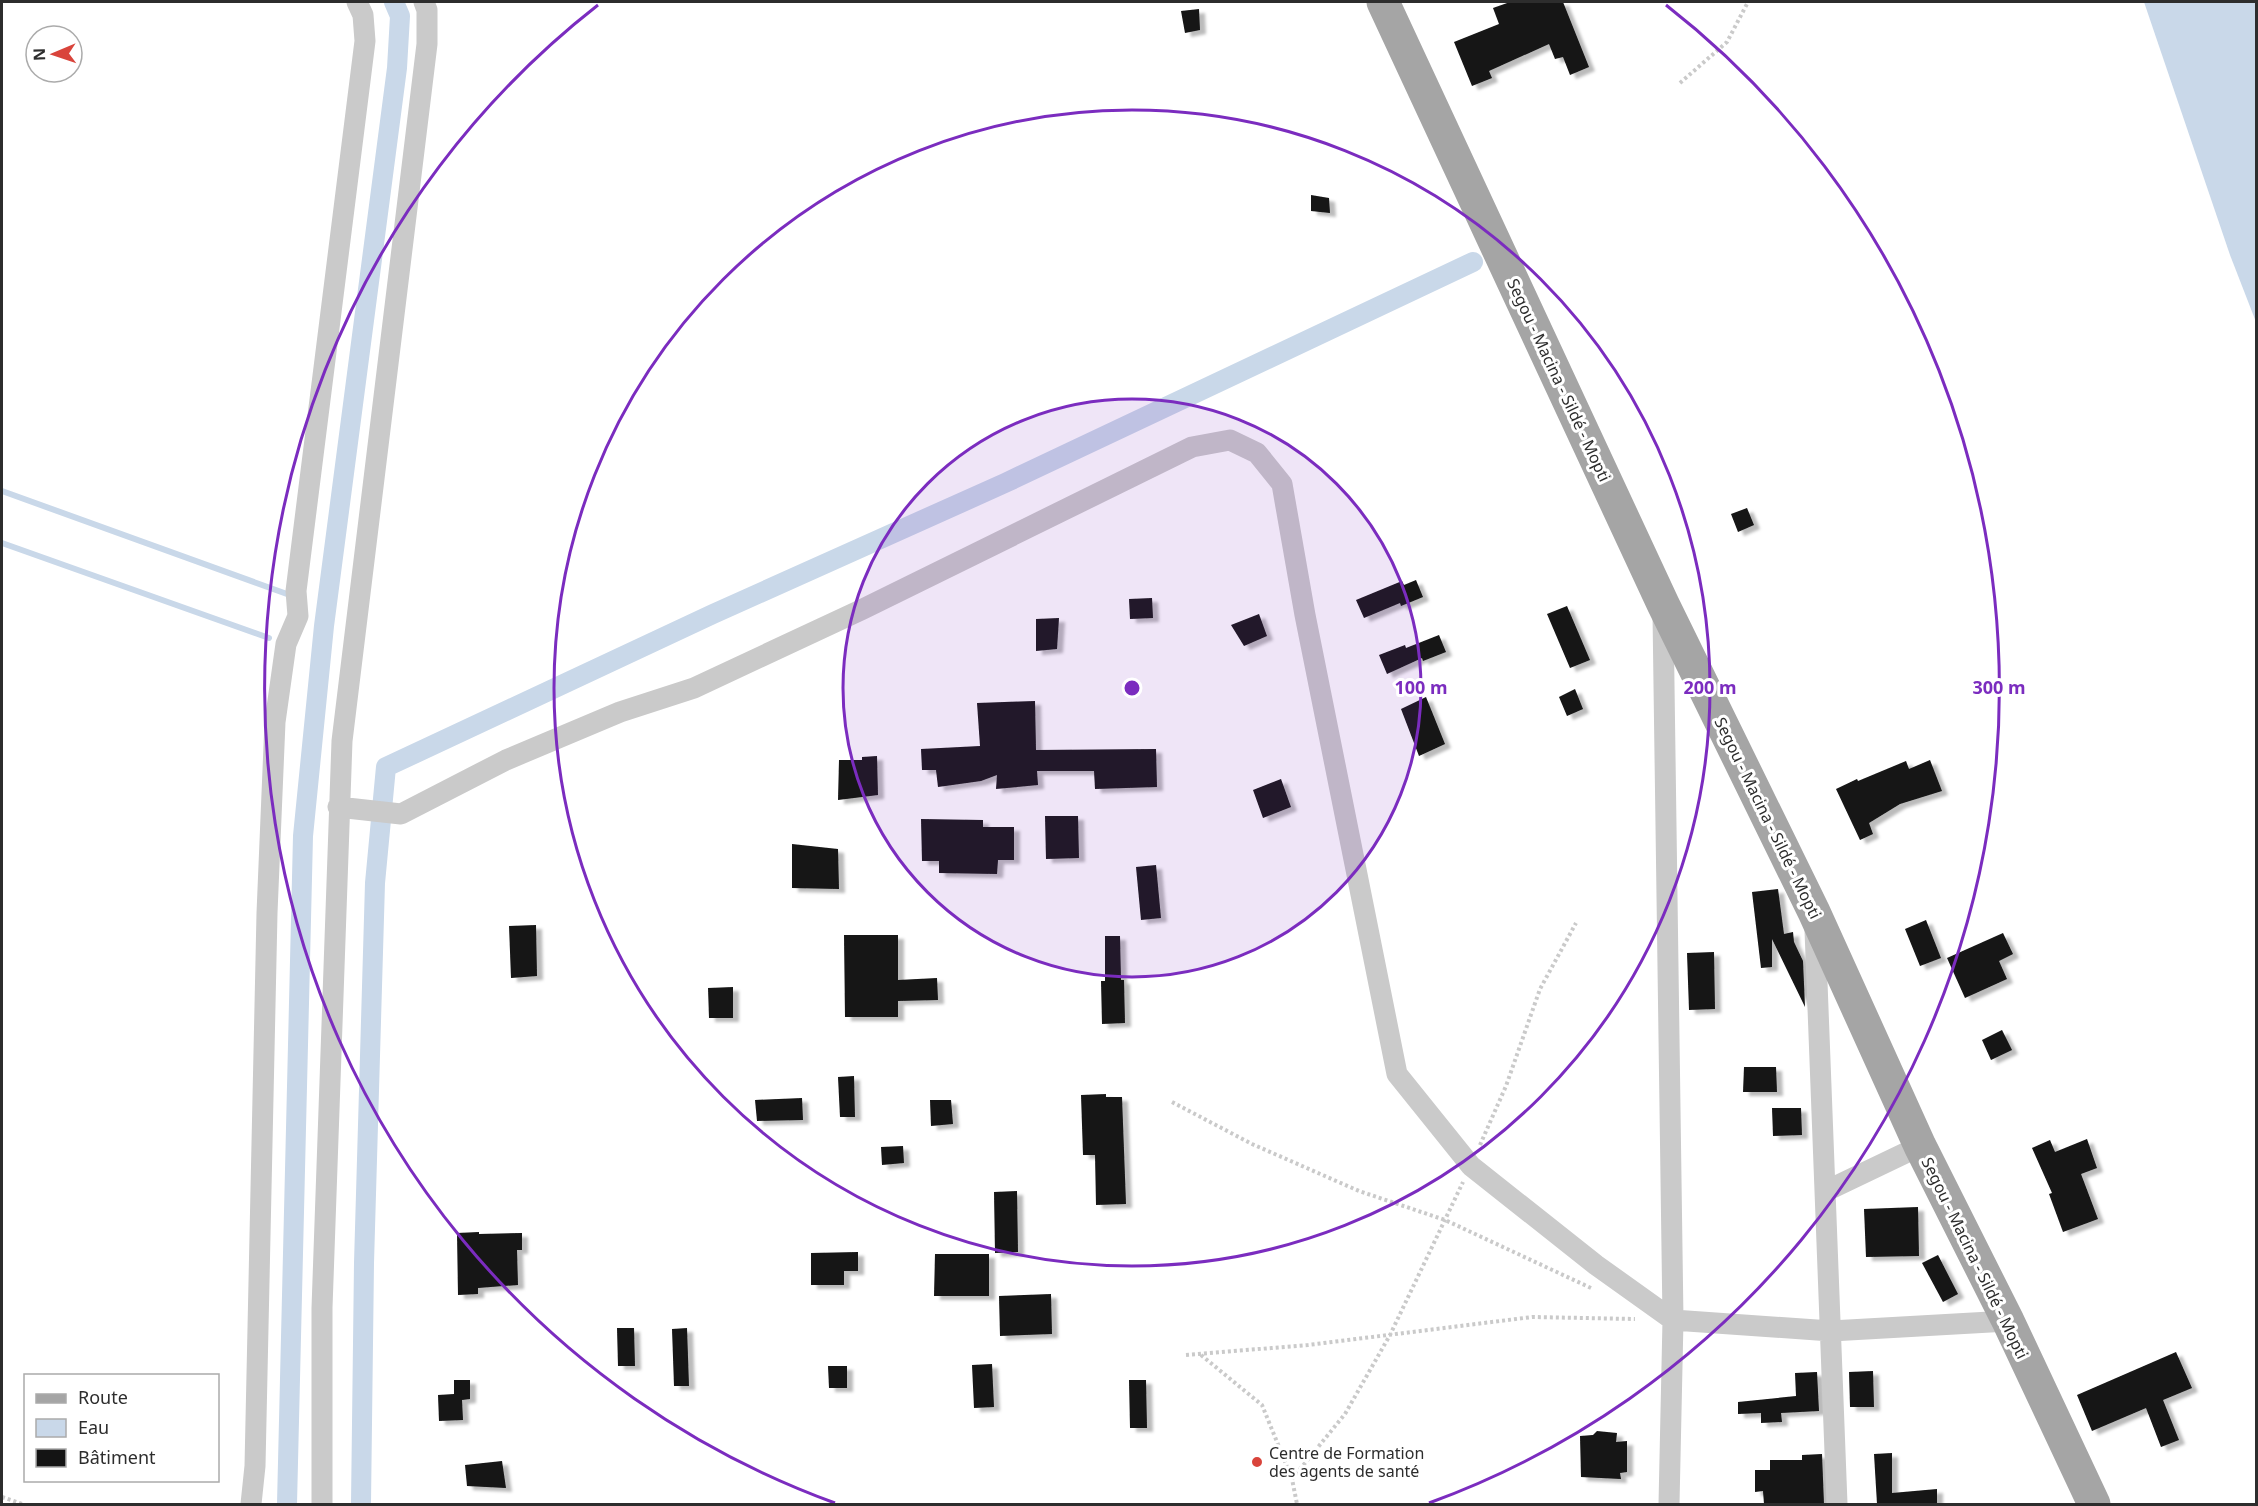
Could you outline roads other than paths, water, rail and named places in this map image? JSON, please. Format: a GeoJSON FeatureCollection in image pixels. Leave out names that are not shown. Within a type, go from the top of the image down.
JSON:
{"type":"FeatureCollection","features":[{"type":"Feature","properties":{"kind":"main road","name":"Segou - Macina - Sildé - Mopti"},"geometry":{"type":"LineString","coordinates":[[1383,2],[1663,604],[1814,912],[1920,1146],[2008,1321],[2094,1504]]}},
{"type":"Feature","properties":{"kind":"street"},"geometry":{"type":"LineString","coordinates":[[251,1504],[255,1466],[267,913],[275,722],[286,644],[298,616],[296,591],[365,41],[363,15],[357,2]]}},
{"type":"Feature","properties":{"kind":"street"},"geometry":{"type":"LineString","coordinates":[[322,1504],[322,1308],[348,808],[343,729],[427,44],[427,10],[424,2]]}},
{"type":"Feature","properties":{"kind":"street"},"geometry":{"type":"LineString","coordinates":[[348,808],[401,814],[506,760],[620,712],[694,688],[863,609],[1192,447],[1230,440],[1257,453],[1282,484],[1305,615],[1397,1074],[1471,1166],[1673,1327],[1831,1331],[2008,1321]]}},
{"type":"Feature","properties":{"kind":"street"},"geometry":{"type":"LineString","coordinates":[[1663,604],[1673,1327],[1669,1504]]}},
{"type":"Feature","properties":{"kind":"street"},"geometry":{"type":"LineString","coordinates":[[1814,912],[1837,1504]]}},
{"type":"Feature","properties":{"kind":"street"},"geometry":{"type":"LineString","coordinates":[[1826,1191],[1920,1146]]}},
{"type":"Feature","properties":{"kind":"water"},"geometry":{"type":"Polygon","coordinates":[[[2144,2],[2256,2],[2256,322],[2230,255],[2144,2]]]}},
{"type":"Feature","properties":{"kind":"waterway"},"geometry":{"type":"LineString","coordinates":[[287,1504],[303,836],[324,626],[397,68],[400,16],[394,2]]}},
{"type":"Feature","properties":{"kind":"waterway"},"geometry":{"type":"LineString","coordinates":[[361,1504],[364,1263],[375,883],[386,767],[713,614],[1005,483],[1473,262]]}},
{"type":"Feature","properties":{"kind":"waterway"},"geometry":{"type":"LineString","coordinates":[[2,491],[287,594]]}},
{"type":"Feature","properties":{"kind":"waterway"},"geometry":{"type":"LineString","coordinates":[[2,543],[269,638]]}},
{"type":"Feature","properties":{"kind":"place","name":"Centre de Formation des agents de santé"},"geometry":{"type":"Point","coordinates":[1257,1462]}}]}
